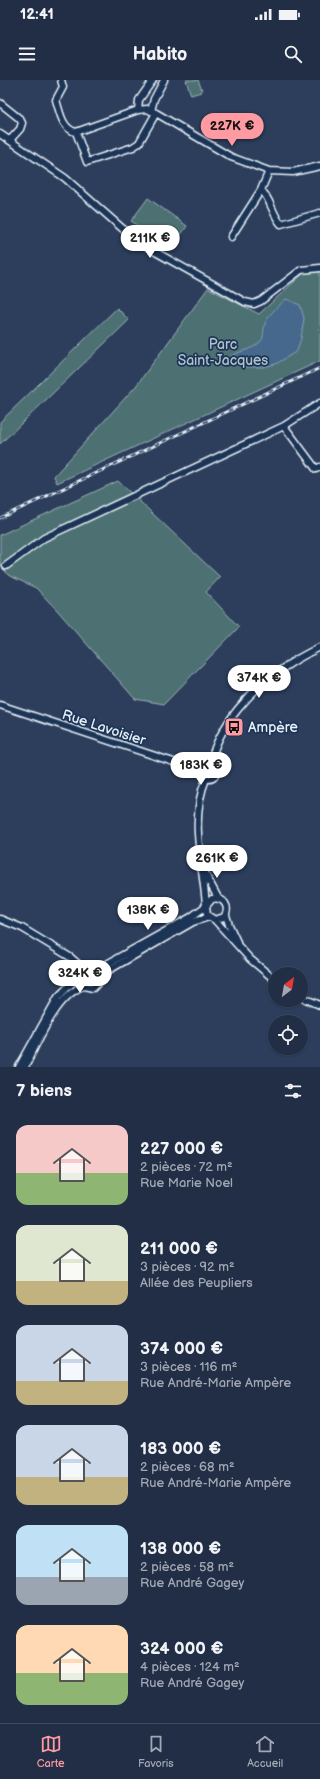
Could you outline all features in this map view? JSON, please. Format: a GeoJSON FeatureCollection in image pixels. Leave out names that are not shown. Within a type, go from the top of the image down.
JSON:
{"type":"FeatureCollection","features":[{"type":"Feature","properties":{"kind":"street"},"geometry":{"type":"LineString","coordinates":[[61,80],[63,87],[56,100],[64,124],[70,131],[76,132],[147,111]]}},
{"type":"Feature","properties":{"kind":"street"},"geometry":{"type":"LineString","coordinates":[[153,80],[139,100],[147,111],[231,157],[269,171],[293,172],[320,166]]}},
{"type":"Feature","properties":{"kind":"street"},"geometry":{"type":"LineString","coordinates":[[76,132],[87,162],[133,147],[139,143],[147,111],[164,80]]}},
{"type":"Feature","properties":{"kind":"street"},"geometry":{"type":"LineString","coordinates":[[0,103],[20,119],[22,123],[20,129],[10,140]]}},
{"type":"Feature","properties":{"kind":"street"},"geometry":{"type":"LineString","coordinates":[[0,134],[65,178],[146,246],[180,267],[245,302],[254,304],[261,301],[301,270],[320,268]]}},
{"type":"Feature","properties":{"kind":"street"},"geometry":{"type":"LineString","coordinates":[[231,237],[260,190],[269,171]]}},
{"type":"Feature","properties":{"kind":"street"},"geometry":{"type":"LineString","coordinates":[[260,190],[266,195],[275,217],[281,224],[320,213]]}},
{"type":"Feature","properties":{"kind":"street"},"geometry":{"type":"LineString","coordinates":[[6,566],[44,538],[284,426],[320,403]]}},
{"type":"Feature","properties":{"kind":"street"},"geometry":{"type":"LineString","coordinates":[[284,426],[316,468],[320,467]]}},
{"type":"Feature","properties":{"kind":"street"},"geometry":{"type":"LineString","coordinates":[[206,779],[202,776],[201,771],[203,767],[210,764],[214,751],[224,730],[247,699],[265,682],[285,667],[320,647]]}},
{"type":"Feature","properties":{"kind":"street","name":"Rue Lavoisier"},"geometry":{"type":"LineString","coordinates":[[0,706],[201,771]]}},
{"type":"Feature","properties":{"kind":"street"},"geometry":{"type":"LineString","coordinates":[[206,779],[213,778],[216,774],[215,769],[210,764]]}},
{"type":"Feature","properties":{"kind":"street"},"geometry":{"type":"LineString","coordinates":[[206,779],[200,798],[198,826],[206,912],[268,974]]}},
{"type":"Feature","properties":{"kind":"street"},"geometry":{"type":"LineString","coordinates":[[202,867],[218,898],[226,905],[226,915],[229,925],[241,948]]}},
{"type":"Feature","properties":{"kind":"street"},"geometry":{"type":"LineString","coordinates":[[95,969],[191,917],[206,906],[212,899],[218,898]]}},
{"type":"Feature","properties":{"kind":"street"},"geometry":{"type":"LineString","coordinates":[[80,975],[80,981],[84,986],[90,988],[96,986],[100,977],[109,970],[193,922],[221,919],[226,915]]}},
{"type":"Feature","properties":{"kind":"street"},"geometry":{"type":"LineString","coordinates":[[0,919],[22,928],[77,962],[84,969]]}},
{"type":"Feature","properties":{"kind":"street"},"geometry":{"type":"LineString","coordinates":[[19,1067],[58,997],[84,969],[90,967],[95,969],[100,977]]}},
{"type":"Feature","properties":{"kind":"street"},"geometry":{"type":"LineString","coordinates":[[25,1067],[63,1001],[74,991],[84,986]]}},
{"type":"Feature","properties":{"kind":"street"},"geometry":{"type":"LineString","coordinates":[[308,1000],[320,1005]]}},
{"type":"Feature","properties":{"kind":"green space"},"geometry":{"type":"Polygon","coordinates":[[[186,80],[198,80],[202,90],[201,92],[191,95],[186,80]]]}},
{"type":"Feature","properties":{"kind":"green space"},"geometry":{"type":"Polygon","coordinates":[[[148,198],[187,226],[171,249],[131,221],[148,198]]]}},
{"type":"Feature","properties":{"kind":"green space","name":"Parc Saint-Jacques"},"geometry":{"type":"Polygon","coordinates":[[[320,271],[320,361],[57,483],[54,476],[136,386],[208,288],[259,314],[305,272],[320,271]]]}},
{"type":"Feature","properties":{"kind":"green space"},"geometry":{"type":"Polygon","coordinates":[[[117,308],[129,320],[0,444],[0,422],[117,308]]]}},
{"type":"Feature","properties":{"kind":"green space"},"geometry":{"type":"Polygon","coordinates":[[[118,481],[220,577],[206,592],[239,627],[164,704],[135,699],[36,588],[8,575],[0,563],[0,535],[118,481]]]}},
{"type":"Feature","properties":{"kind":"water"},"geometry":{"type":"Polygon","coordinates":[[[286,299],[300,305],[304,318],[301,338],[297,351],[276,364],[263,367],[243,367],[226,361],[229,357],[257,345],[262,340],[267,320],[272,312],[286,299]]]}},
{"type":"Feature","properties":{"kind":"railway"},"geometry":{"type":"LineString","coordinates":[[0,518],[320,368]]}},
{"type":"Feature","properties":{"kind":"place","name":"Ampère"},"geometry":{"type":"Point","coordinates":[234,727]}}]}
